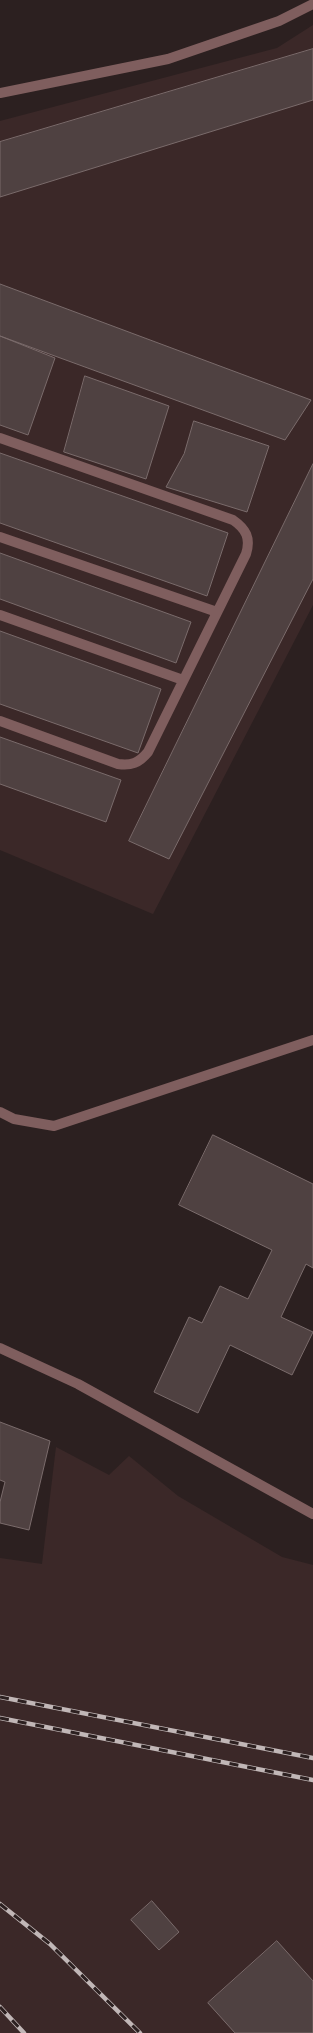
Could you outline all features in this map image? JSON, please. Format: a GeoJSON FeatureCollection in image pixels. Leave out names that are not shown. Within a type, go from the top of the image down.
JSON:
{"type":"FeatureCollection","features":[{"type":"Feature","properties":{"kind":"lane"},"geometry":{"type":"LineString","coordinates":[[0,93],[168,59],[280,21],[313,4]]}},
{"type":"Feature","properties":{"kind":"lane"},"geometry":{"type":"LineString","coordinates":[[0,438],[233,520],[241,525],[247,534],[249,544],[246,554],[148,752],[135,764],[118,764],[0,721]]}},
{"type":"Feature","properties":{"kind":"lane"},"geometry":{"type":"LineString","coordinates":[[0,537],[217,612]]}},
{"type":"Feature","properties":{"kind":"lane"},"geometry":{"type":"LineString","coordinates":[[0,615],[183,680]]}},
{"type":"Feature","properties":{"kind":"lane"},"geometry":{"type":"LineString","coordinates":[[0,1112],[14,1120],[54,1126],[313,1040]]}},
{"type":"Feature","properties":{"kind":"lane"},"geometry":{"type":"LineString","coordinates":[[0,1348],[78,1384],[313,1514]]}},
{"type":"Feature","properties":{"kind":"shaded area"},"geometry":{"type":"Polygon","coordinates":[[[313,25],[313,605],[153,914],[0,850],[0,121],[277,48],[313,25]]]}},
{"type":"Feature","properties":{"kind":"shaded area"},"geometry":{"type":"Polygon","coordinates":[[[56,1447],[109,1475],[129,1456],[178,1496],[282,1557],[313,1565],[313,2033],[0,2033],[0,1558],[42,1564],[56,1447]]]}},
{"type":"Feature","properties":{"kind":"building"},"geometry":{"type":"Polygon","coordinates":[[[313,49],[313,100],[0,197],[0,142],[313,49]]]}},
{"type":"Feature","properties":{"kind":"building"},"geometry":{"type":"Polygon","coordinates":[[[0,284],[311,400],[285,440],[0,336],[0,284]]]}},
{"type":"Feature","properties":{"kind":"building"},"geometry":{"type":"Polygon","coordinates":[[[0,336],[55,358],[28,435],[0,425],[0,336]]]}},
{"type":"Feature","properties":{"kind":"building"},"geometry":{"type":"Polygon","coordinates":[[[85,376],[169,406],[146,479],[64,452],[85,376]]]}},
{"type":"Feature","properties":{"kind":"building"},"geometry":{"type":"Polygon","coordinates":[[[194,421],[269,446],[247,512],[166,487],[184,454],[194,421]]]}},
{"type":"Feature","properties":{"kind":"building"},"geometry":{"type":"Polygon","coordinates":[[[0,453],[228,533],[207,596],[0,523],[0,453]]]}},
{"type":"Feature","properties":{"kind":"building"},"geometry":{"type":"Polygon","coordinates":[[[313,464],[313,579],[169,859],[129,841],[313,464]]]}},
{"type":"Feature","properties":{"kind":"building"},"geometry":{"type":"Polygon","coordinates":[[[0,553],[191,622],[176,663],[0,599],[0,553]]]}},
{"type":"Feature","properties":{"kind":"building"},"geometry":{"type":"Polygon","coordinates":[[[0,631],[161,689],[138,753],[0,704],[0,631]]]}},
{"type":"Feature","properties":{"kind":"building"},"geometry":{"type":"Polygon","coordinates":[[[0,737],[121,780],[106,822],[0,784],[0,737]]]}},
{"type":"Feature","properties":{"kind":"building"},"geometry":{"type":"Polygon","coordinates":[[[213,1135],[313,1184],[313,1268],[306,1264],[281,1317],[313,1332],[292,1375],[230,1345],[198,1413],[154,1392],[189,1317],[202,1323],[220,1286],[248,1299],[272,1250],[179,1205],[213,1135]]]}},
{"type":"Feature","properties":{"kind":"building"},"geometry":{"type":"Polygon","coordinates":[[[0,1422],[50,1441],[29,1530],[0,1523],[0,1502],[5,1482],[0,1480],[0,1422]]]}},
{"type":"Feature","properties":{"kind":"building"},"geometry":{"type":"Polygon","coordinates":[[[152,1901],[179,1932],[159,1950],[131,1920],[152,1901]]]}},
{"type":"Feature","properties":{"kind":"building"},"geometry":{"type":"Polygon","coordinates":[[[277,1941],[313,1981],[313,2033],[235,2033],[208,2003],[277,1941]]]}},
{"type":"Feature","properties":{"kind":"railway"},"geometry":{"type":"LineString","coordinates":[[0,1697],[313,1758]]}},
{"type":"Feature","properties":{"kind":"railway"},"geometry":{"type":"LineString","coordinates":[[0,1718],[313,1780]]}},
{"type":"Feature","properties":{"kind":"railway"},"geometry":{"type":"LineString","coordinates":[[0,1904],[50,1944],[140,2033]]}},
{"type":"Feature","properties":{"kind":"railway"},"geometry":{"type":"LineString","coordinates":[[0,2007],[24,2033]]}}]}
